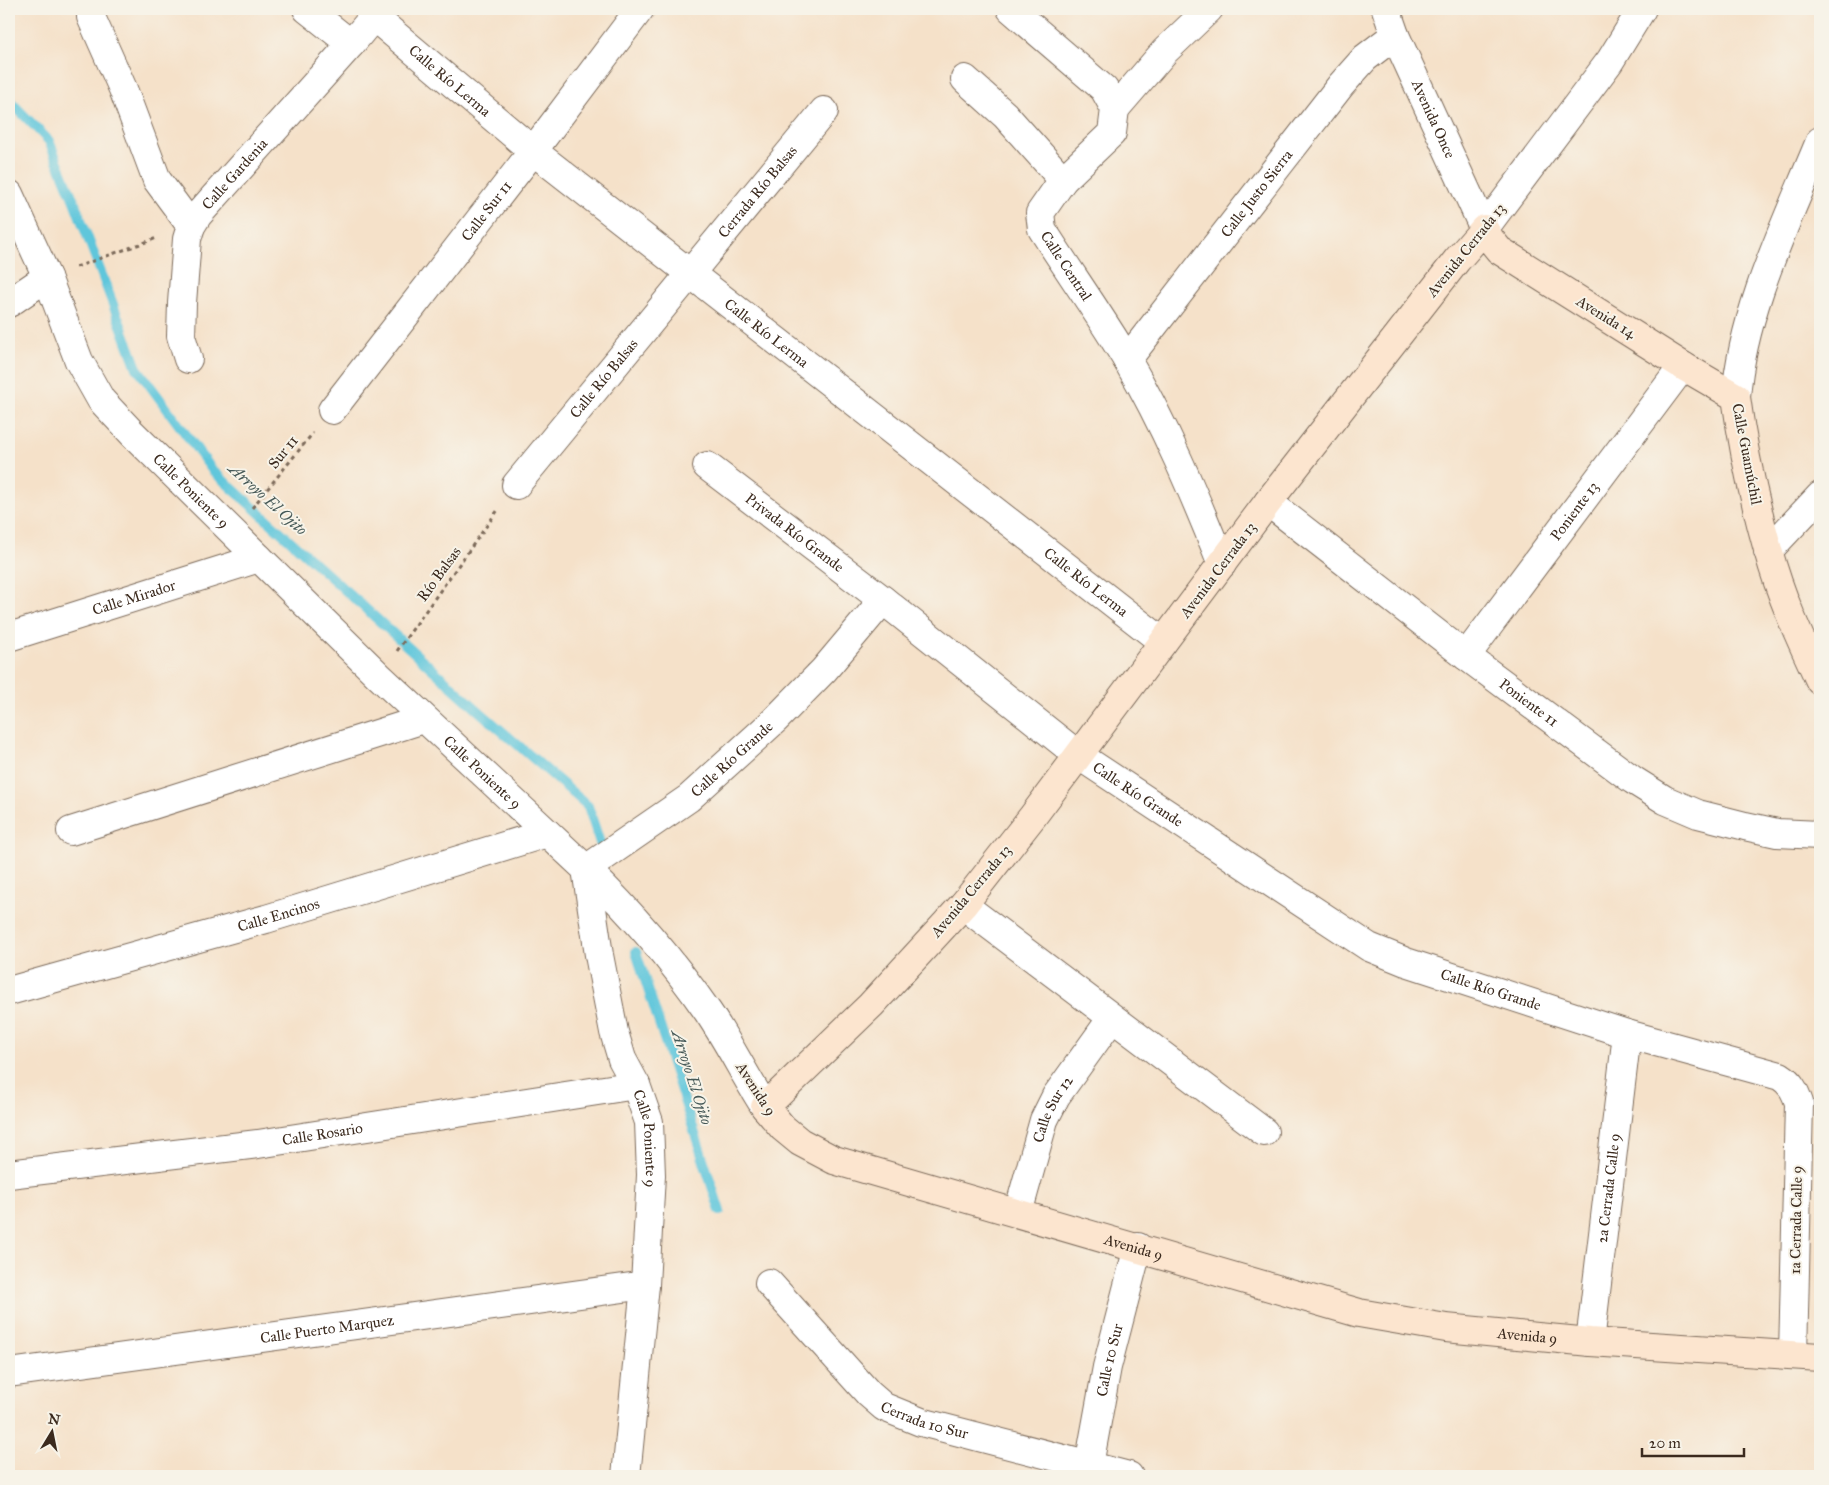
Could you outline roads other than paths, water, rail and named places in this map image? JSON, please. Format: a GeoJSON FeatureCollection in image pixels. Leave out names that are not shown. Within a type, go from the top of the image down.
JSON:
{"type":"FeatureCollection","features":[{"type":"Feature","properties":{"kind":"street"},"geometry":{"type":"LineString","coordinates":[[308,9],[351,44]]}},
{"type":"Feature","properties":{"kind":"street","name":"Calle Sur 11"},"geometry":{"type":"LineString","coordinates":[[332,410],[533,151],[640,9]]}},
{"type":"Feature","properties":{"kind":"street"},"geometry":{"type":"LineString","coordinates":[[1012,9],[1104,89],[1115,109],[1165,51],[1209,9]]}},
{"type":"Feature","properties":{"kind":"street","name":"Avenida Once"},"geometry":{"type":"LineString","coordinates":[[1386,9],[1394,35],[1484,229]]}},
{"type":"Feature","properties":{"kind":"street","name":"Avenida Cerrada 13"},"geometry":{"type":"LineString","coordinates":[[765,1107],[871,1005],[963,905],[1033,816],[1268,502],[1457,260],[1484,229],[1610,61],[1642,9]]}},
{"type":"Feature","properties":{"kind":"street","name":"Calle Gardenia"},"geometry":{"type":"LineString","coordinates":[[191,226],[198,215],[377,13]]}},
{"type":"Feature","properties":{"kind":"street","name":"Calle Río Lerma"},"geometry":{"type":"LineString","coordinates":[[377,13],[533,151],[1163,642]]}},
{"type":"Feature","properties":{"kind":"street"},"geometry":{"type":"LineString","coordinates":[[91,18],[123,89],[157,180],[191,226],[187,239],[180,336],[188,359]]}},
{"type":"Feature","properties":{"kind":"street","name":"Calle Justo Sierra"},"geometry":{"type":"LineString","coordinates":[[1127,360],[1341,85],[1365,58],[1394,35]]}},
{"type":"Feature","properties":{"kind":"street"},"geometry":{"type":"LineString","coordinates":[[965,78],[1005,115],[1062,180]]}},
{"type":"Feature","properties":{"kind":"street","name":"Calle Central"},"geometry":{"type":"LineString","coordinates":[[1115,109],[1112,133],[1062,180],[1040,213],[1042,229],[1127,360],[1170,441],[1199,505],[1222,564]]}},
{"type":"Feature","properties":{"kind":"street","name":"Cerrada Río Balsas"},"geometry":{"type":"LineString","coordinates":[[692,274],[824,111]]}},
{"type":"Feature","properties":{"kind":"street","name":"Calle Guamúchil"},"geometry":{"type":"LineString","coordinates":[[1820,141],[1762,285],[1748,325],[1741,355],[1736,397],[1744,449],[1768,551],[1798,634],[1820,681]]}},
{"type":"Feature","properties":{"kind":"street","name":"Calle Poniente 9"},"geometry":{"type":"LineString","coordinates":[[9,194],[47,277],[79,360],[101,400],[132,433],[379,676],[546,834],[586,869],[599,955],[614,1032],[622,1059],[636,1085],[649,1122],[651,1174],[645,1285],[626,1476]]}},
{"type":"Feature","properties":{"kind":"street","name":"Avenida 14"},"geometry":{"type":"LineString","coordinates":[[1484,229],[1490,240],[1500,250],[1683,366],[1736,397]]}},
{"type":"Feature","properties":{"kind":"street","name":"Calle Río Balsas"},"geometry":{"type":"LineString","coordinates":[[516,485],[692,274]]}},
{"type":"Feature","properties":{"kind":"street"},"geometry":{"type":"LineString","coordinates":[[9,303],[47,277]]}},
{"type":"Feature","properties":{"kind":"street","name":"Poniente 13"},"geometry":{"type":"LineString","coordinates":[[1466,656],[1683,366]]}},
{"type":"Feature","properties":{"kind":"street","name":"Privada Río Grande"},"geometry":{"type":"LineString","coordinates":[[707,466],[883,600]]}},
{"type":"Feature","properties":{"kind":"street"},"geometry":{"type":"LineString","coordinates":[[1768,551],[1820,496]]}},
{"type":"Feature","properties":{"kind":"street","name":"Poniente 11"},"geometry":{"type":"LineString","coordinates":[[1268,502],[1466,656],[1633,780],[1665,800],[1698,814],[1745,826],[1777,833],[1820,835]]}},
{"type":"Feature","properties":{"kind":"street","name":"Calle Mirador"},"geometry":{"type":"LineString","coordinates":[[9,637],[259,558]]}},
{"type":"Feature","properties":{"kind":"street","name":"Calle Río Grande"},"geometry":{"type":"LineString","coordinates":[[586,869],[688,798],[768,727],[824,670],[883,600],[1078,755],[1369,947],[1406,962],[1627,1034],[1780,1076],[1792,1086]]}},
{"type":"Feature","properties":{"kind":"street"},"geometry":{"type":"LineString","coordinates":[[72,831],[424,719]]}},
{"type":"Feature","properties":{"kind":"street","name":"Calle Encinos"},"geometry":{"type":"LineString","coordinates":[[9,991],[266,919],[546,834]]}},
{"type":"Feature","properties":{"kind":"street","name":"Avenida 9"},"geometry":{"type":"LineString","coordinates":[[586,869],[618,900],[655,941],[708,1012],[765,1107],[782,1128],[800,1142],[834,1160],[1138,1247],[1359,1313],[1446,1328],[1590,1342],[1820,1357]]}},
{"type":"Feature","properties":{"kind":"street"},"geometry":{"type":"LineString","coordinates":[[963,905],[1264,1132]]}},
{"type":"Feature","properties":{"kind":"street","name":"Calle Sur 12"},"geometry":{"type":"LineString","coordinates":[[1018,1213],[1044,1120],[1056,1096],[1112,1018]]}},
{"type":"Feature","properties":{"kind":"street","name":"2a Cerrada Calle 9"},"geometry":{"type":"LineString","coordinates":[[1590,1342],[1627,1034]]}},
{"type":"Feature","properties":{"kind":"street","name":"Calle Rosario"},"geometry":{"type":"LineString","coordinates":[[9,1174],[258,1144],[636,1085]]}},
{"type":"Feature","properties":{"kind":"street","name":"1a Cerrada Calle 9"},"geometry":{"type":"LineString","coordinates":[[1792,1086],[1799,1103],[1793,1355]]}},
{"type":"Feature","properties":{"kind":"street","name":"Calle 10 Sur"},"geometry":{"type":"LineString","coordinates":[[1088,1472],[1107,1367],[1138,1247]]}},
{"type":"Feature","properties":{"kind":"street","name":"Cerrada 10 Sur"},"geometry":{"type":"LineString","coordinates":[[769,1283],[869,1394],[884,1407],[921,1422],[1088,1472],[1129,1476]]}},
{"type":"Feature","properties":{"kind":"street","name":"Calle Puerto Marquez"},"geometry":{"type":"LineString","coordinates":[[9,1373],[645,1285]]}},
{"type":"Feature","properties":{"kind":"waterway","name":"Arroyo El Ojito"},"geometry":{"type":"LineString","coordinates":[[9,100],[49,141],[74,201],[137,368],[213,471],[480,712],[588,806],[602,849]]}},
{"type":"Feature","properties":{"kind":"waterway","name":"Arroyo El Ojito"},"geometry":{"type":"LineString","coordinates":[[636,952],[720,1211]]}}]}
